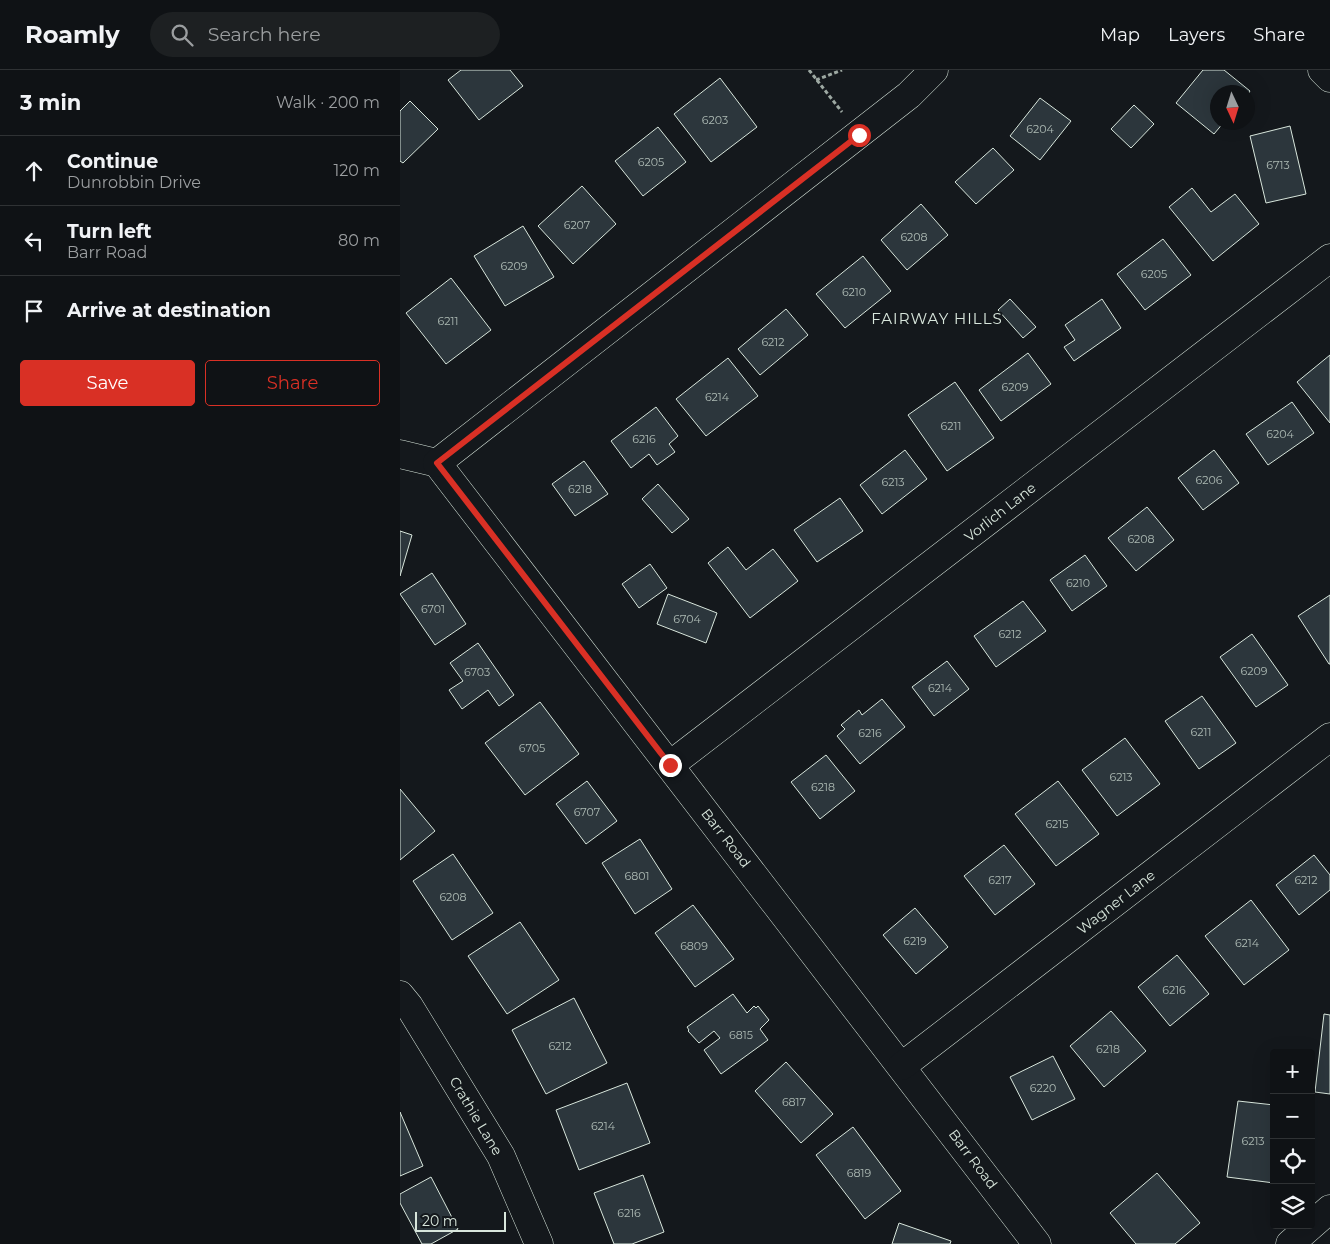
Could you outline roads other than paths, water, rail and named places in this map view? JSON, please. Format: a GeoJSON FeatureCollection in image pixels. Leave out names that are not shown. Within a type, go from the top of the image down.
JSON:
{"type":"FeatureCollection","features":[{"type":"Feature","properties":{"kind":"street"},"geometry":{"type":"LineString","coordinates":[[400,454],[437,463],[859,135],[909,95],[934,70]]}},
{"type":"Feature","properties":{"kind":"street"},"geometry":{"type":"LineString","coordinates":[[1322,70],[1330,78]]}},
{"type":"Feature","properties":{"kind":"street","name":"Vorlich Lane"},"geometry":{"type":"LineString","coordinates":[[670,765],[1330,258]]}},
{"type":"Feature","properties":{"kind":"street","name":"Barr Road"},"geometry":{"type":"LineString","coordinates":[[437,463],[1037,1244]]}},
{"type":"Feature","properties":{"kind":"street","name":"Wagner Lane"},"geometry":{"type":"LineString","coordinates":[[902,1066],[1330,738]]}},
{"type":"Feature","properties":{"kind":"street","name":"Crathie Lane"},"geometry":{"type":"LineString","coordinates":[[400,995],[409,1006],[501,1156],[539,1244]]}},
{"type":"Feature","properties":{"kind":"street"},"geometry":{"type":"LineString","coordinates":[[1290,1244],[1330,1209]]}},
{"type":"Feature","properties":{"kind":"district","name":"FAIRWAY HILLS"},"geometry":{"type":"Point","coordinates":[937,319]}}]}
